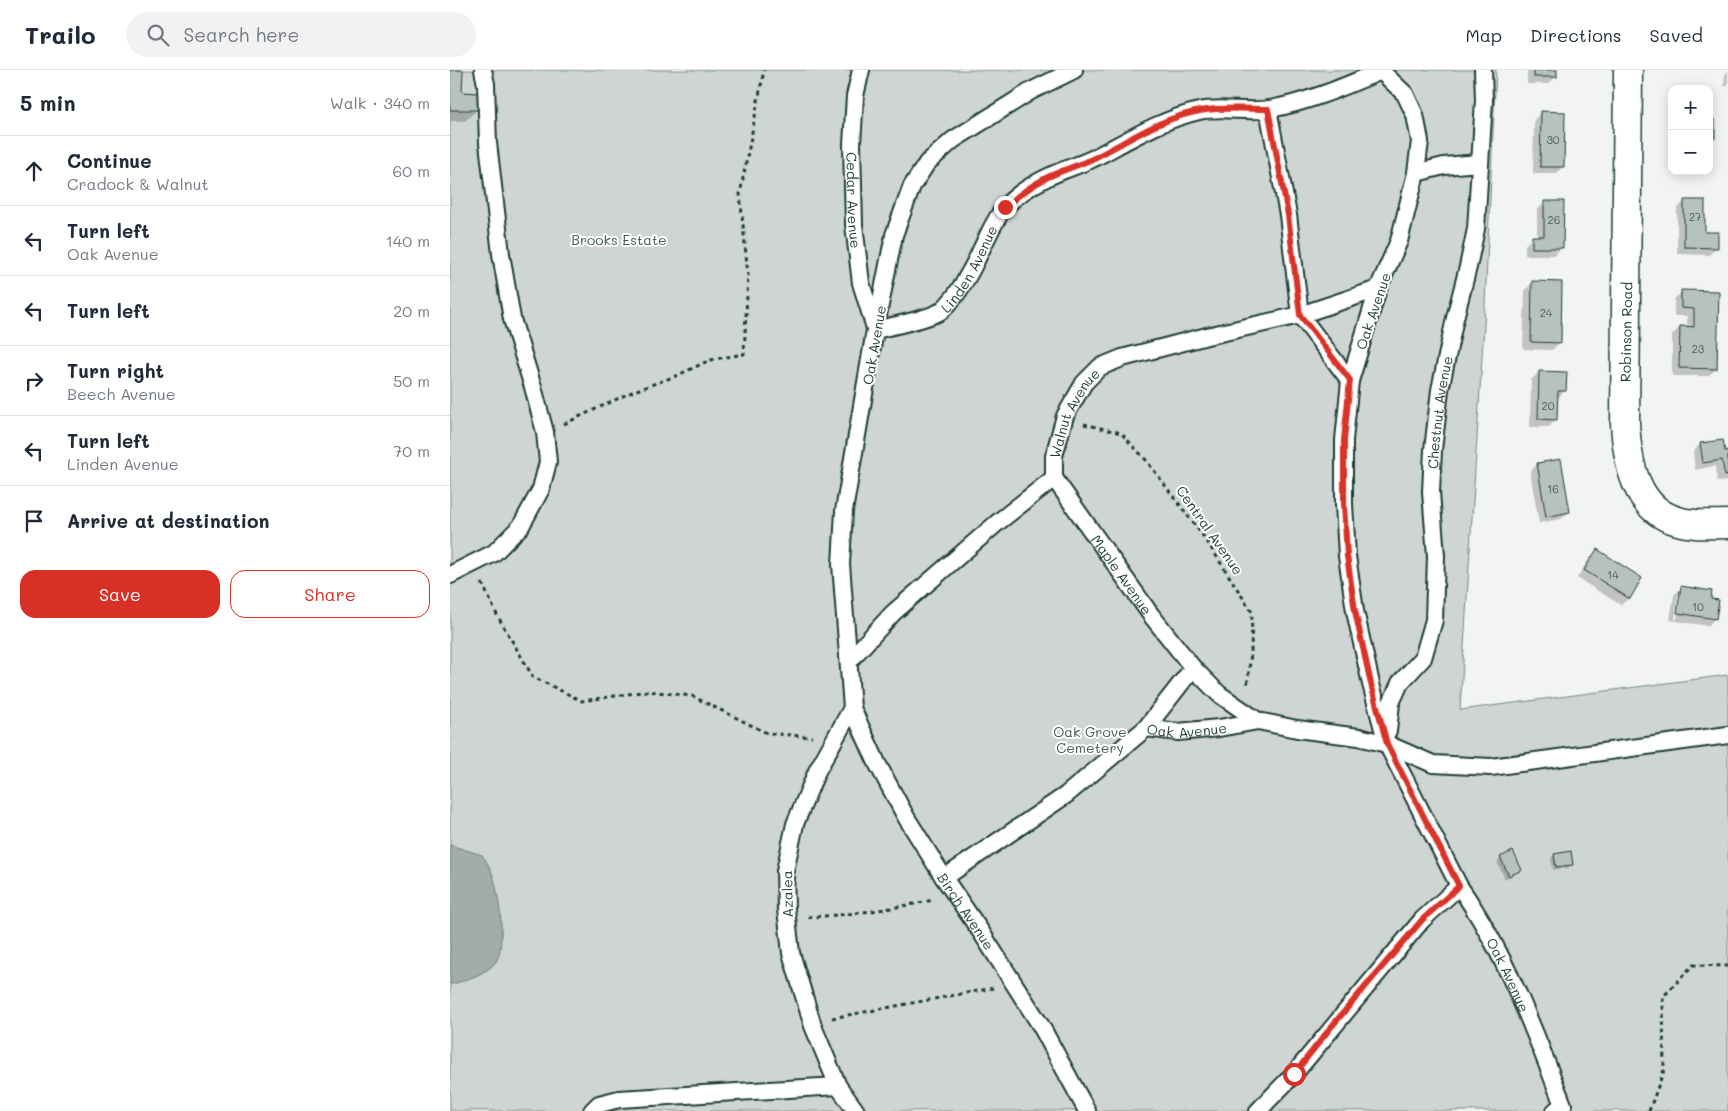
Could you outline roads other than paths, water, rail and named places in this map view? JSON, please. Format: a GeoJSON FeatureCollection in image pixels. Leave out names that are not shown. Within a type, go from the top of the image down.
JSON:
{"type":"FeatureCollection","features":[{"type":"Feature","properties":{"kind":"street","name":"Robinson Road"},"geometry":{"type":"LineString","coordinates":[[1628,70],[1625,423],[1629,460],[1634,478],[1645,498],[1664,515],[1677,521],[1694,524],[1728,524]]}},
{"type":"Feature","properties":{"kind":"lane"},"geometry":{"type":"LineString","coordinates":[[450,575],[494,553],[521,526],[542,489],[548,462],[545,432],[512,319],[501,254],[490,162],[486,84],[483,70]]}},
{"type":"Feature","properties":{"kind":"lane","name":"Cedar Avenue"},"geometry":{"type":"LineString","coordinates":[[861,70],[855,96],[852,144],[854,225],[861,282],[875,330]]}},
{"type":"Feature","properties":{"kind":"lane","name":"Oak Avenue"},"geometry":{"type":"LineString","coordinates":[[852,708],[841,564],[844,511],[875,330],[894,236],[912,186],[928,163],[953,140],[990,115],[1031,91],[1074,70]]}},
{"type":"Feature","properties":{"kind":"lane","name":"Oak Avenue"},"geometry":{"type":"LineString","coordinates":[[1381,70],[1405,94],[1415,116],[1420,141],[1416,173],[1399,241],[1378,289],[1350,380],[1344,440],[1344,504],[1347,556],[1357,620],[1387,744],[1459,886],[1472,904],[1492,940],[1536,1035],[1559,1108]]}},
{"type":"Feature","properties":{"kind":"lane","name":"Linden Avenue"},"geometry":{"type":"LineString","coordinates":[[875,330],[940,312],[964,282],[992,226],[1005,207],[1019,194],[1047,178],[1091,160],[1129,138],[1172,119],[1200,111],[1268,109],[1309,100],[1381,70]]}},
{"type":"Feature","properties":{"kind":"lane","name":"Chestnut Avenue"},"geometry":{"type":"LineString","coordinates":[[1387,744],[1390,703],[1400,683],[1423,658],[1434,620],[1436,556],[1431,492],[1433,450],[1440,390],[1476,229],[1484,100],[1483,70]]}},
{"type":"Feature","properties":{"kind":"lane"},"geometry":{"type":"LineString","coordinates":[[1268,109],[1288,215],[1300,315],[1350,380]]}},
{"type":"Feature","properties":{"kind":"lane"},"geometry":{"type":"LineString","coordinates":[[1416,173],[1444,166],[1479,163]]}},
{"type":"Feature","properties":{"kind":"lane","name":"Walnut Avenue"},"geometry":{"type":"LineString","coordinates":[[849,661],[893,613],[1054,478],[1054,456],[1065,416],[1084,383],[1100,367],[1122,358],[1300,315],[1378,289]]}},
{"type":"Feature","properties":{"kind":"lane","name":"Maple Avenue"},"geometry":{"type":"LineString","coordinates":[[1054,478],[1151,615],[1193,668],[1219,694],[1253,717]]}},
{"type":"Feature","properties":{"kind":"lane"},"geometry":{"type":"LineString","coordinates":[[1146,728],[1193,668]]}},
{"type":"Feature","properties":{"kind":"lane","name":"Azalea"},"geometry":{"type":"LineString","coordinates":[[852,708],[817,771],[795,824],[786,871],[787,919],[791,953],[812,1022],[838,1086],[856,1111]]}},
{"type":"Feature","properties":{"kind":"lane","name":"Birch Avenue"},"geometry":{"type":"LineString","coordinates":[[852,708],[877,763],[906,817],[1041,1026],[1087,1111]]}},
{"type":"Feature","properties":{"kind":"lane","name":"Oak Avenue"},"geometry":{"type":"LineString","coordinates":[[944,878],[1066,795],[1146,728],[1178,732],[1219,728],[1253,717],[1297,729],[1360,737],[1387,744],[1433,764],[1491,767],[1728,736]]}},
{"type":"Feature","properties":{"kind":"lane"},"geometry":{"type":"LineString","coordinates":[[1258,1111],[1294,1074],[1422,920],[1459,886]]}},
{"type":"Feature","properties":{"kind":"lane"},"geometry":{"type":"LineString","coordinates":[[596,1108],[618,1099],[838,1086]]}},
{"type":"Feature","properties":{"kind":"park label","name":"Brooks Estate"},"geometry":{"type":"Point","coordinates":[619,239]}},
{"type":"Feature","properties":{"kind":"park label","name":"Oak Grove Cemetery"},"geometry":{"type":"Point","coordinates":[1090,740]}}]}
